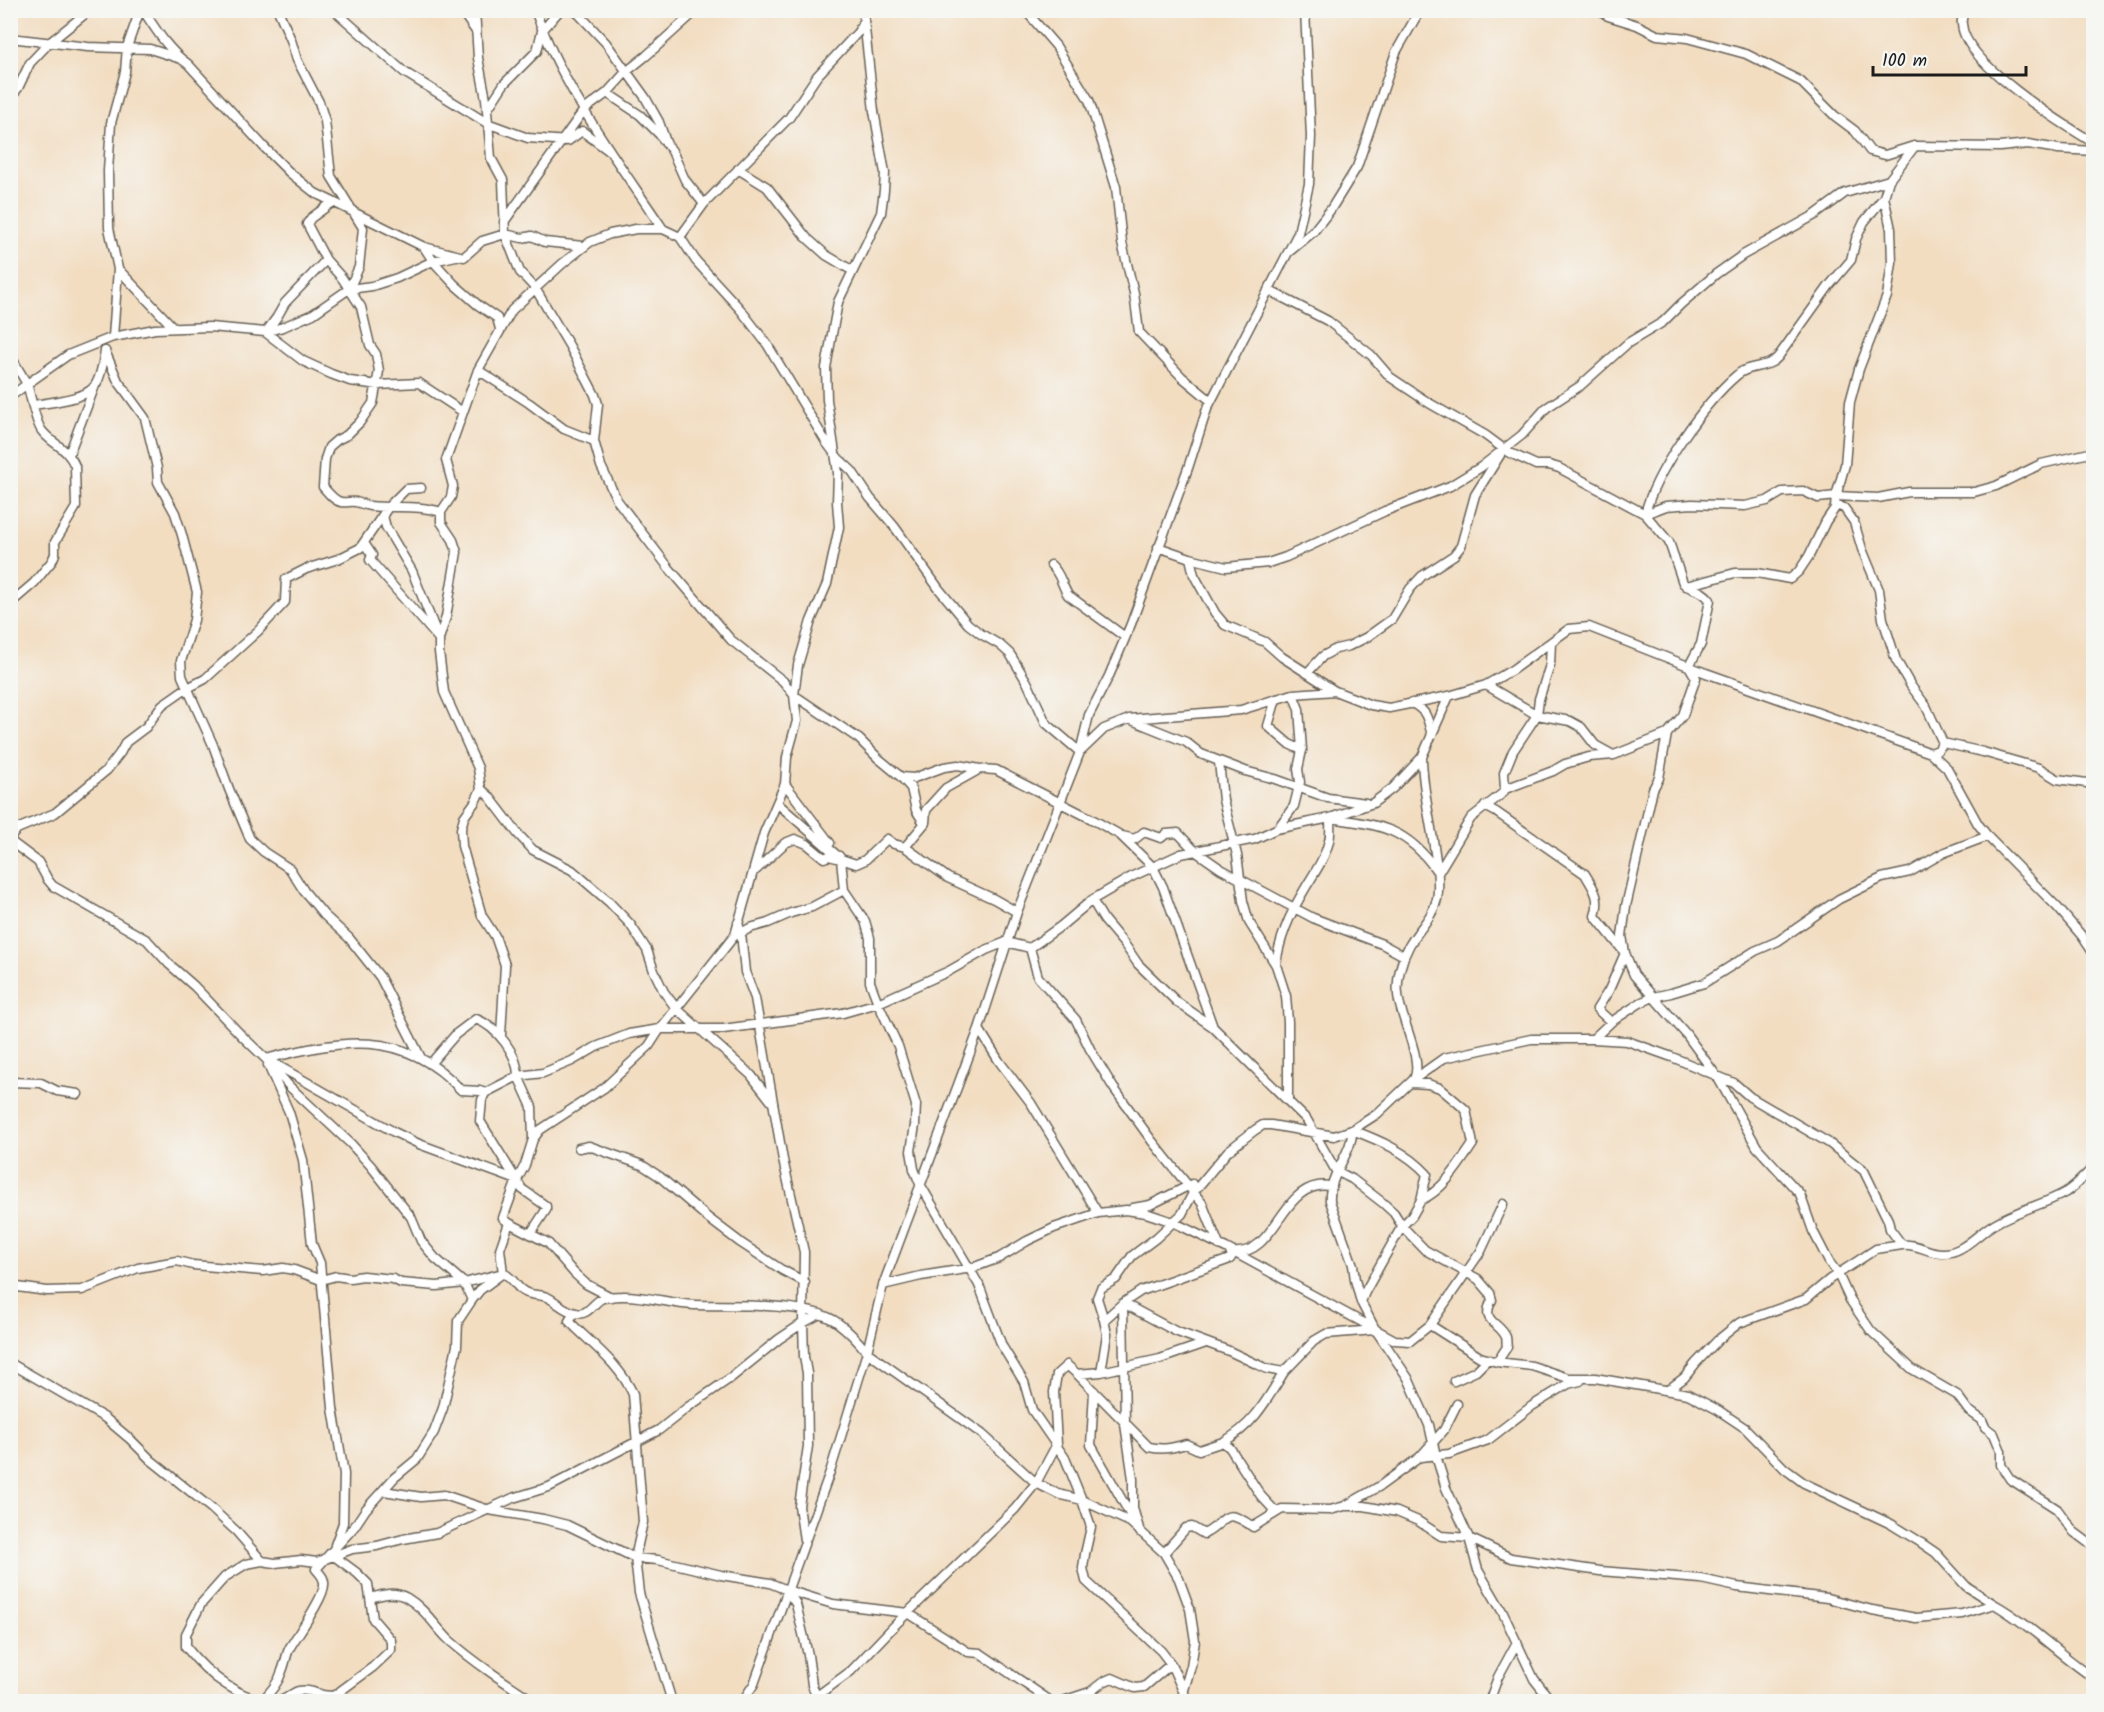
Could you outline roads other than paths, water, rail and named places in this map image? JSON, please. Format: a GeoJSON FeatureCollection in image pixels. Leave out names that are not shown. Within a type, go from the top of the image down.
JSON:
{"type":"FeatureCollection","features":[{"type":"Feature","properties":{"kind":"street"},"geometry":{"type":"LineString","coordinates":[[10,98],[18,88],[30,63],[49,43],[90,10]]}},
{"type":"Feature","properties":{"kind":"street"},"geometry":{"type":"LineString","coordinates":[[69,454],[111,338],[118,269],[109,228],[108,171],[111,123],[125,72],[127,47],[142,10]]}},
{"type":"Feature","properties":{"kind":"street"},"geometry":{"type":"LineString","coordinates":[[142,10],[179,58],[188,64],[290,173],[315,194],[424,247],[456,256],[464,257],[482,241],[505,234],[522,238],[532,236],[545,242],[583,246]]}},
{"type":"Feature","properties":{"kind":"street"},"geometry":{"type":"LineString","coordinates":[[278,10],[297,60],[319,102],[325,121],[331,176],[363,228],[359,267],[349,289]]}},
{"type":"Feature","properties":{"kind":"street"},"geometry":{"type":"LineString","coordinates":[[334,10],[404,72],[487,123],[528,138],[561,141],[568,141],[582,131],[608,150]]}},
{"type":"Feature","properties":{"kind":"street"},"geometry":{"type":"LineString","coordinates":[[461,10],[475,30]]}},
{"type":"Feature","properties":{"kind":"street"},"geometry":{"type":"LineString","coordinates":[[475,10],[475,30],[487,110],[491,158],[503,180],[505,234],[520,272],[535,288],[595,395],[598,404],[594,441],[607,483],[616,501],[683,585],[731,640],[783,681],[794,695],[859,739],[901,777],[911,788],[916,810],[925,824]]}},
{"type":"Feature","properties":{"kind":"street"},"geometry":{"type":"LineString","coordinates":[[535,10],[542,31],[570,87],[608,150],[663,229]]}},
{"type":"Feature","properties":{"kind":"street"},"geometry":{"type":"LineString","coordinates":[[487,110],[504,84],[537,51],[542,31],[561,10]]}},
{"type":"Feature","properties":{"kind":"street"},"geometry":{"type":"LineString","coordinates":[[575,10],[606,43],[645,97],[685,180],[704,204]]}},
{"type":"Feature","properties":{"kind":"street"},"geometry":{"type":"LineString","coordinates":[[504,222],[584,110],[607,93],[626,72],[697,10]]}},
{"type":"Feature","properties":{"kind":"street"},"geometry":{"type":"LineString","coordinates":[[533,1139],[540,1130],[604,1088],[649,1046],[735,934],[764,832],[785,784],[787,757],[797,721],[794,695],[802,649],[827,584],[838,535],[838,473],[827,400],[826,368],[838,302],[881,213],[885,173],[873,111],[863,10]]}},
{"type":"Feature","properties":{"kind":"street"},"geometry":{"type":"LineString","coordinates":[[1025,10],[1056,46],[1089,100],[1116,187],[1122,243],[1134,293],[1139,332],[1182,377],[1211,401]]}},
{"type":"Feature","properties":{"kind":"street"},"geometry":{"type":"LineString","coordinates":[[742,1701],[754,1684],[831,1469],[867,1352],[883,1285],[980,1029],[1006,942],[1080,752],[1089,715],[1109,676],[1125,637],[1211,401],[1298,233],[1309,184],[1311,136],[1305,10]]}},
{"type":"Feature","properties":{"kind":"street"},"geometry":{"type":"LineString","coordinates":[[1289,251],[1313,232],[1331,209],[1357,166],[1396,52],[1420,10]]}},
{"type":"Feature","properties":{"kind":"street"},"geometry":{"type":"LineString","coordinates":[[1600,10],[1608,16],[1657,35],[1687,38],[1746,54],[1800,81],[1835,116],[1855,131],[1870,152],[1885,155],[1915,146],[2000,147],[2028,144],[2058,149],[2094,151]]}},
{"type":"Feature","properties":{"kind":"street"},"geometry":{"type":"LineString","coordinates":[[1964,10],[1961,25],[1969,44],[1989,68],[2030,100],[2094,143]]}},
{"type":"Feature","properties":{"kind":"street"},"geometry":{"type":"LineString","coordinates":[[680,237],[704,204],[789,118],[817,76],[858,32],[864,20]]}},
{"type":"Feature","properties":{"kind":"street"},"geometry":{"type":"LineString","coordinates":[[10,38],[88,47],[150,49],[179,58]]}},
{"type":"Feature","properties":{"kind":"street"},"geometry":{"type":"LineString","coordinates":[[607,93],[640,115],[668,145]]}},
{"type":"Feature","properties":{"kind":"street"},"geometry":{"type":"LineString","coordinates":[[1645,514],[1648,502],[1674,451],[1723,388],[1739,373],[1773,363],[1829,286],[1851,260],[1856,239],[1864,222],[1884,197],[1889,180],[1915,146]]}},
{"type":"Feature","properties":{"kind":"street"},"geometry":{"type":"LineString","coordinates":[[738,169],[767,187],[806,237],[826,255],[853,271]]}},
{"type":"Feature","properties":{"kind":"street"},"geometry":{"type":"LineString","coordinates":[[1158,547],[1226,567],[1268,562],[1286,557],[1385,511],[1450,486],[1481,467],[1522,435],[1546,408],[1580,386],[1628,343],[1663,322],[1681,304],[1743,255],[1815,215],[1845,193],[1889,180]]}},
{"type":"Feature","properties":{"kind":"street"},"geometry":{"type":"LineString","coordinates":[[1686,586],[1735,573],[1757,573],[1790,579],[1799,571],[1809,556],[1836,500],[1845,465],[1850,402],[1859,369],[1887,296],[1892,263],[1891,229],[1884,197]]}},
{"type":"Feature","properties":{"kind":"street"},"geometry":{"type":"LineString","coordinates":[[333,202],[311,218],[307,224],[326,260],[342,278],[361,308],[379,371],[373,403],[360,422],[347,435],[329,447],[325,459],[323,487],[340,502],[416,509],[427,507],[441,512]]}},
{"type":"Feature","properties":{"kind":"street"},"geometry":{"type":"LineString","coordinates":[[439,639],[446,618],[458,552],[441,522],[441,512],[451,497],[453,486],[446,460],[478,370],[500,329],[512,310],[583,246],[610,234],[636,229],[663,229],[680,237],[696,261],[740,309],[767,344],[834,452],[852,471],[939,589],[968,624],[1010,654],[1027,682],[1046,723],[1080,752]]}},
{"type":"Feature","properties":{"kind":"street"},"geometry":{"type":"LineString","coordinates":[[424,247],[433,261],[454,284],[478,306],[497,318],[500,329]]}},
{"type":"Feature","properties":{"kind":"street"},"geometry":{"type":"LineString","coordinates":[[10,397],[68,356],[111,338],[155,329],[174,328],[226,328],[265,332],[313,314],[349,289],[372,286],[397,278],[433,261],[456,256]]}},
{"type":"Feature","properties":{"kind":"street"},"geometry":{"type":"LineString","coordinates":[[265,332],[285,303],[326,260]]}},
{"type":"Feature","properties":{"kind":"street"},"geometry":{"type":"LineString","coordinates":[[118,269],[174,328]]}},
{"type":"Feature","properties":{"kind":"street"},"geometry":{"type":"LineString","coordinates":[[1268,290],[1328,321],[1371,355],[1390,377],[1504,449],[1536,465],[1558,468],[1645,514],[1669,542],[1686,586],[1704,593],[1710,600],[1701,644],[1689,666]]}},
{"type":"Feature","properties":{"kind":"street"},"geometry":{"type":"LineString","coordinates":[[265,332],[303,362],[312,366],[350,381],[378,385],[419,383],[463,412]]}},
{"type":"Feature","properties":{"kind":"street"},"geometry":{"type":"LineString","coordinates":[[105,351],[118,381],[145,418],[158,482],[175,513],[197,592],[194,620],[181,662],[182,676],[213,745],[250,839],[264,852],[290,869],[304,891],[324,915],[349,938],[380,977],[421,1058]]}},
{"type":"Feature","properties":{"kind":"street"},"geometry":{"type":"LineString","coordinates":[[10,355],[27,384],[40,429],[69,454],[75,466],[76,507],[55,542],[55,554],[52,561],[34,583],[11,601]]}},
{"type":"Feature","properties":{"kind":"street"},"geometry":{"type":"LineString","coordinates":[[478,370],[530,403],[564,429],[594,441]]}},
{"type":"Feature","properties":{"kind":"street"},"geometry":{"type":"LineString","coordinates":[[33,405],[73,397],[94,388]]}},
{"type":"Feature","properties":{"kind":"street"},"geometry":{"type":"LineString","coordinates":[[1308,672],[1323,656],[1368,638],[1392,619],[1410,589],[1422,576],[1454,555],[1461,546],[1475,495],[1504,449]]}},
{"type":"Feature","properties":{"kind":"street"},"geometry":{"type":"LineString","coordinates":[[1645,514],[1666,506],[1745,506],[1767,501],[1782,492],[1803,491],[1818,498],[1836,500],[1878,498],[1909,492],[1974,492],[1996,486],[2041,464],[2094,453]]}},
{"type":"Feature","properties":{"kind":"street"},"geometry":{"type":"LineString","coordinates":[[421,488],[406,489],[389,506],[360,548],[286,579],[285,602],[258,631],[205,679],[162,705],[146,727],[126,742],[107,770],[55,813],[17,829],[10,839],[38,862],[53,886],[147,940],[266,1059],[290,1088],[351,1144],[371,1166],[411,1217],[422,1241],[435,1258],[464,1283],[472,1300]]}},
{"type":"Feature","properties":{"kind":"street"},"geometry":{"type":"LineString","coordinates":[[1836,500],[1854,522],[1862,549],[1879,590],[1883,619],[1896,660],[1926,706],[1943,743]]}},
{"type":"Feature","properties":{"kind":"street"},"geometry":{"type":"LineString","coordinates":[[383,516],[386,527],[412,571],[439,639],[444,692],[478,768],[481,789],[464,817],[461,828],[462,846],[482,916],[495,936],[505,965],[501,1035]]}},
{"type":"Feature","properties":{"kind":"street"},"geometry":{"type":"LineString","coordinates":[[364,543],[372,555],[370,560],[439,639]]}},
{"type":"Feature","properties":{"kind":"street"},"geometry":{"type":"LineString","coordinates":[[1190,558],[1194,575],[1215,613],[1225,625],[1265,642],[1282,657],[1335,691],[1371,705],[1389,708],[1449,696],[1486,685],[1512,670],[1569,629],[1589,627],[1706,673],[1931,753],[1947,768],[1978,824],[2058,908],[2094,954]]}},
{"type":"Feature","properties":{"kind":"street"},"geometry":{"type":"LineString","coordinates":[[1051,565],[1062,579],[1068,595],[1125,637]]}},
{"type":"Feature","properties":{"kind":"street"},"geometry":{"type":"LineString","coordinates":[[1505,789],[1504,773],[1513,751],[1537,715],[1539,699],[1550,665],[1551,642]]}},
{"type":"Feature","properties":{"kind":"street"},"geometry":{"type":"LineString","coordinates":[[1438,873],[1471,818],[1505,789],[1553,771],[1565,764],[1590,757],[1614,755],[1667,734],[1683,715],[1696,678],[1689,666]]}},
{"type":"Feature","properties":{"kind":"street"},"geometry":{"type":"LineString","coordinates":[[1486,685],[1537,715],[1551,716],[1581,727],[1595,745],[1614,755]]}},
{"type":"Feature","properties":{"kind":"street"},"geometry":{"type":"LineString","coordinates":[[1080,752],[1104,729],[1128,719],[1241,710],[1293,694],[1335,691]]}},
{"type":"Feature","properties":{"kind":"street"},"geometry":{"type":"LineString","coordinates":[[1276,829],[1294,806],[1300,782],[1298,770],[1302,750],[1299,709],[1293,694]]}},
{"type":"Feature","properties":{"kind":"street"},"geometry":{"type":"LineString","coordinates":[[531,1233],[546,1210],[546,1206],[522,1189],[480,1121],[485,1093],[519,1076],[543,1073],[629,1034],[660,1029],[723,1029],[843,1013],[878,1004],[1006,942],[1030,948],[1092,900],[1133,876],[1181,854],[1255,839],[1276,829],[1330,818],[1373,803],[1393,788],[1422,758],[1449,696]]}},
{"type":"Feature","properties":{"kind":"street"},"geometry":{"type":"LineString","coordinates":[[1276,699],[1268,726],[1289,744],[1302,750]]}},
{"type":"Feature","properties":{"kind":"street"},"geometry":{"type":"LineString","coordinates":[[1412,703],[1426,714],[1432,735]]}},
{"type":"Feature","properties":{"kind":"street"},"geometry":{"type":"LineString","coordinates":[[1128,719],[1186,742],[1201,754],[1219,762],[1328,798],[1373,803]]}},
{"type":"Feature","properties":{"kind":"street"},"geometry":{"type":"LineString","coordinates":[[1611,1022],[1597,1009],[1609,990],[1624,953],[1622,936],[1626,906],[1653,789],[1659,778],[1667,734]]}},
{"type":"Feature","properties":{"kind":"street"},"geometry":{"type":"LineString","coordinates":[[1931,753],[1938,750],[1943,743]]}},
{"type":"Feature","properties":{"kind":"street"},"geometry":{"type":"LineString","coordinates":[[1943,743],[2039,768],[2057,779],[2094,784]]}},
{"type":"Feature","properties":{"kind":"street"},"geometry":{"type":"LineString","coordinates":[[1412,1081],[1416,1075],[1416,1062],[1398,994],[1404,956],[1434,908],[1438,873],[1426,789],[1422,777],[1422,758]]}},
{"type":"Feature","properties":{"kind":"street"},"geometry":{"type":"LineString","coordinates":[[1219,762],[1223,800],[1249,922],[1276,965],[1286,996],[1288,1099]]}},
{"type":"Feature","properties":{"kind":"street"},"geometry":{"type":"LineString","coordinates":[[901,777],[914,778],[958,765],[996,770],[1120,836],[1153,867],[1164,887],[1213,1027]]}},
{"type":"Feature","properties":{"kind":"street"},"geometry":{"type":"LineString","coordinates":[[905,847],[925,824],[926,810],[946,788],[980,769]]}},
{"type":"Feature","properties":{"kind":"street"},"geometry":{"type":"LineString","coordinates":[[785,784],[841,859],[844,890],[866,921],[870,938],[870,982],[898,1046],[916,1105],[911,1151],[914,1169],[920,1184],[979,1285],[1002,1346],[1024,1382],[1032,1410],[1043,1429],[1057,1444],[1082,1500],[1091,1527],[1084,1554],[1083,1568],[1086,1581],[1161,1650],[1171,1664],[1188,1701]]}},
{"type":"Feature","properties":{"kind":"street"},"geometry":{"type":"LineString","coordinates":[[481,789],[534,850],[572,870],[630,924],[647,950],[664,992],[676,1008],[751,1075],[772,1102]]}},
{"type":"Feature","properties":{"kind":"street"},"geometry":{"type":"LineString","coordinates":[[777,803],[841,859]]}},
{"type":"Feature","properties":{"kind":"street"},"geometry":{"type":"LineString","coordinates":[[1485,806],[1585,874],[1595,888],[1598,907],[1595,916],[1624,953],[1634,975],[1686,1034],[1718,1078],[1757,1147],[1800,1194],[1813,1232],[1838,1274],[1850,1300],[1871,1330],[1912,1369],[1957,1395],[1968,1410],[1982,1420],[1985,1427],[1994,1434],[2001,1451],[2001,1465],[2010,1479],[2057,1509],[2074,1532],[2094,1547]]}},
{"type":"Feature","properties":{"kind":"street"},"geometry":{"type":"LineString","coordinates":[[1330,818],[1377,825],[1393,831],[1411,843],[1430,861],[1438,873]]}},
{"type":"Feature","properties":{"kind":"street"},"geometry":{"type":"LineString","coordinates":[[1276,965],[1277,949],[1330,840],[1330,818]]}},
{"type":"Feature","properties":{"kind":"street"},"geometry":{"type":"LineString","coordinates":[[1120,836],[1135,839],[1144,832],[1161,838],[1166,834],[1178,833],[1195,851],[1221,869],[1313,918],[1382,944],[1404,956]]}},
{"type":"Feature","properties":{"kind":"street"},"geometry":{"type":"LineString","coordinates":[[1593,1039],[1611,1022],[1653,996],[1704,983],[1755,951],[1778,940],[1839,899],[1882,878],[1910,872],[1943,853],[1988,836]]}},
{"type":"Feature","properties":{"kind":"street"},"geometry":{"type":"LineString","coordinates":[[753,873],[785,843],[795,839],[807,844],[824,858],[828,856],[856,864],[865,860],[887,839],[905,847],[948,878],[1017,912]]}},
{"type":"Feature","properties":{"kind":"street"},"geometry":{"type":"LineString","coordinates":[[741,933],[812,907],[844,890]]}},
{"type":"Feature","properties":{"kind":"street"},"geometry":{"type":"LineString","coordinates":[[1092,900],[1104,920],[1121,939],[1138,964],[1177,1002],[1213,1027],[1307,1120],[1336,1171],[1352,1179],[1383,1203],[1425,1250],[1466,1271],[1478,1279],[1490,1293],[1492,1300],[1487,1308],[1488,1317],[1505,1336],[1507,1347],[1476,1371],[1454,1381]]}},
{"type":"Feature","properties":{"kind":"street"},"geometry":{"type":"LineString","coordinates":[[738,922],[745,972],[755,998],[772,1102],[804,1252],[803,1323],[807,1373],[808,1446],[799,1506],[804,1543]]}},
{"type":"Feature","properties":{"kind":"street"},"geometry":{"type":"LineString","coordinates":[[1030,948],[1038,977],[1076,1020],[1113,1087],[1152,1141],[1202,1203],[1219,1245]]}},
{"type":"Feature","properties":{"kind":"street"},"geometry":{"type":"LineString","coordinates":[[430,1064],[456,1034],[476,1019],[486,1023],[501,1035],[518,1063],[519,1076],[532,1107],[533,1139],[503,1218],[548,1243],[586,1284],[612,1297]]}},
{"type":"Feature","properties":{"kind":"street"},"geometry":{"type":"LineString","coordinates":[[980,1029],[999,1061],[1031,1103],[1098,1213]]}},
{"type":"Feature","properties":{"kind":"street"},"geometry":{"type":"LineString","coordinates":[[883,1285],[921,1276],[968,1269],[999,1258],[1054,1228],[1098,1213],[1150,1205],[1190,1189],[1206,1177],[1228,1151],[1263,1125],[1312,1131],[1322,1136],[1334,1136],[1352,1130],[1377,1114],[1412,1081],[1444,1058],[1531,1039],[1627,1041],[1734,1083],[1750,1097],[1829,1143],[1864,1171],[1888,1220],[1890,1229],[1902,1245]]}},
{"type":"Feature","properties":{"kind":"street"},"geometry":{"type":"LineString","coordinates":[[266,1059],[296,1051],[352,1042],[372,1043],[421,1058],[445,1074],[461,1090],[485,1093]]}},
{"type":"Feature","properties":{"kind":"street"},"geometry":{"type":"LineString","coordinates":[[266,1059],[394,1132],[419,1144],[517,1180]]}},
{"type":"Feature","properties":{"kind":"street"},"geometry":{"type":"LineString","coordinates":[[266,1059],[289,1112],[303,1160],[312,1244],[320,1263],[333,1408],[344,1474],[342,1523],[331,1555]]}},
{"type":"Feature","properties":{"kind":"street"},"geometry":{"type":"LineString","coordinates":[[1412,1081],[1440,1088],[1466,1110],[1473,1144],[1431,1196],[1421,1200]]}},
{"type":"Feature","properties":{"kind":"street"},"geometry":{"type":"LineString","coordinates":[[10,1082],[41,1083],[57,1091],[78,1094]]}},
{"type":"Feature","properties":{"kind":"street"},"geometry":{"type":"LineString","coordinates":[[1352,1130],[1353,1138],[1336,1171],[1330,1201],[1353,1265],[1361,1302],[1375,1329],[1408,1378],[1429,1425],[1446,1488],[1469,1538],[1478,1570],[1502,1611],[1534,1679],[1550,1700]]}},
{"type":"Feature","properties":{"kind":"street"},"geometry":{"type":"LineString","coordinates":[[1352,1130],[1379,1140],[1419,1165],[1427,1174],[1421,1200],[1412,1216],[1402,1226],[1361,1302]]}},
{"type":"Feature","properties":{"kind":"street"},"geometry":{"type":"LineString","coordinates":[[579,1148],[589,1146],[642,1165],[659,1176],[741,1243],[805,1282]]}},
{"type":"Feature","properties":{"kind":"street"},"geometry":{"type":"LineString","coordinates":[[1668,1390],[1684,1378],[1718,1340],[1739,1323],[1806,1299],[1876,1249],[1911,1244],[1942,1253],[1959,1249],[2007,1217],[2066,1192],[2094,1167]]}},
{"type":"Feature","properties":{"kind":"street"},"geometry":{"type":"LineString","coordinates":[[1230,1251],[1241,1253],[1254,1248],[1302,1193],[1317,1186],[1332,1186]]}},
{"type":"Feature","properties":{"kind":"street"},"geometry":{"type":"LineString","coordinates":[[1101,1372],[1107,1334],[1097,1298],[1101,1288],[1116,1279],[1132,1256],[1182,1214],[1190,1189]]}},
{"type":"Feature","properties":{"kind":"street"},"geometry":{"type":"LineString","coordinates":[[1126,1209],[1173,1222],[1395,1340],[1410,1341],[1430,1325],[1481,1251],[1503,1204]]}},
{"type":"Feature","properties":{"kind":"street"},"geometry":{"type":"LineString","coordinates":[[509,1223],[500,1249],[503,1273],[516,1282],[520,1290],[533,1296],[548,1297],[573,1313],[582,1314],[601,1299],[612,1297],[632,1297],[691,1305],[737,1304],[820,1314],[837,1322],[867,1352],[982,1434],[1036,1483],[1058,1494],[1082,1500],[1130,1522],[1164,1553],[1179,1579],[1190,1609],[1195,1641],[1184,1690]]}},
{"type":"Feature","properties":{"kind":"street"},"geometry":{"type":"LineString","coordinates":[[1104,1320],[1141,1291],[1230,1259],[1232,1256],[1230,1251]]}},
{"type":"Feature","properties":{"kind":"street"},"geometry":{"type":"LineString","coordinates":[[10,1286],[47,1291],[82,1290],[138,1268],[177,1261],[192,1265],[263,1271],[294,1270],[321,1280],[336,1276],[350,1278],[363,1276],[437,1286],[464,1283],[503,1273]]}},
{"type":"Feature","properties":{"kind":"street"},"geometry":{"type":"LineString","coordinates":[[261,1701],[271,1692],[282,1674],[290,1648],[311,1611],[318,1605],[325,1583],[316,1569],[331,1555],[366,1509],[394,1478],[417,1459],[434,1431],[443,1408],[457,1346],[459,1321],[480,1290],[503,1273]]}},
{"type":"Feature","properties":{"kind":"street"},"geometry":{"type":"LineString","coordinates":[[1123,1303],[1175,1331],[1229,1351],[1267,1369],[1284,1372]]}},
{"type":"Feature","properties":{"kind":"street"},"geometry":{"type":"LineString","coordinates":[[1123,1303],[1125,1424],[1133,1479],[1133,1508],[1140,1532]]}},
{"type":"Feature","properties":{"kind":"street"},"geometry":{"type":"LineString","coordinates":[[573,1313],[569,1321],[600,1350],[628,1384],[633,1394],[643,1522],[635,1558],[639,1593],[672,1701]]}},
{"type":"Feature","properties":{"kind":"street"},"geometry":{"type":"LineString","coordinates":[[331,1555],[357,1573],[368,1584],[373,1618],[391,1640],[391,1650],[335,1695],[328,1697],[309,1691],[297,1691],[283,1701],[261,1701],[243,1694],[215,1676],[186,1647],[186,1634],[201,1604],[225,1577],[246,1564],[262,1561],[317,1562],[331,1555],[366,1546],[377,1546],[437,1533],[513,1498],[549,1487],[659,1430],[753,1359],[803,1323],[820,1314]]}},
{"type":"Feature","properties":{"kind":"street"},"geometry":{"type":"LineString","coordinates":[[1430,1325],[1480,1357],[1532,1366],[1568,1378],[1595,1378],[1688,1394],[1745,1428],[1785,1469],[1804,1483],[1891,1524],[1936,1553],[1966,1586],[2015,1616],[2057,1652],[2094,1678]]}},
{"type":"Feature","properties":{"kind":"street"},"geometry":{"type":"LineString","coordinates":[[809,1701],[818,1699],[851,1671],[1015,1509],[1036,1483],[1057,1444],[1054,1392],[1057,1374],[1067,1365],[1149,1447],[1174,1448],[1186,1444],[1199,1450],[1223,1442],[1248,1426],[1271,1395],[1284,1372],[1314,1341],[1326,1334],[1375,1329]]}},
{"type":"Feature","properties":{"kind":"street"},"geometry":{"type":"LineString","coordinates":[[1077,1374],[1101,1372],[1160,1359],[1206,1343]]}},
{"type":"Feature","properties":{"kind":"street"},"geometry":{"type":"LineString","coordinates":[[10,1363],[105,1418],[151,1460],[212,1509],[236,1531],[262,1561]]}},
{"type":"Feature","properties":{"kind":"street"},"geometry":{"type":"LineString","coordinates":[[1420,1457],[1449,1454],[1488,1440],[1532,1406],[1568,1384],[1595,1378]]}},
{"type":"Feature","properties":{"kind":"street"},"geometry":{"type":"LineString","coordinates":[[1094,1391],[1091,1445],[1140,1532]]}},
{"type":"Feature","properties":{"kind":"street"},"geometry":{"type":"LineString","coordinates":[[1164,1553],[1185,1528],[1192,1527],[1204,1534],[1222,1518],[1240,1518],[1253,1527],[1282,1509],[1330,1510],[1345,1506],[1380,1486],[1420,1457],[1444,1430],[1457,1404]]}},
{"type":"Feature","properties":{"kind":"street"},"geometry":{"type":"LineString","coordinates":[[1223,1442],[1230,1448],[1261,1496],[1276,1512]]}},
{"type":"Feature","properties":{"kind":"street"},"geometry":{"type":"LineString","coordinates":[[384,1491],[421,1497],[444,1495],[489,1510],[567,1525],[635,1558],[658,1560],[721,1575],[770,1583],[833,1604],[908,1613],[968,1652],[980,1653],[1052,1701]]}},
{"type":"Feature","properties":{"kind":"street"},"geometry":{"type":"LineString","coordinates":[[1345,1506],[1364,1506],[1397,1512],[1418,1521],[1441,1536],[1469,1538],[1511,1558],[1600,1571],[1701,1579],[1737,1587],[1827,1598],[1872,1610],[1916,1618],[1962,1614],[1994,1604]]}},
{"type":"Feature","properties":{"kind":"street"},"geometry":{"type":"LineString","coordinates":[[787,1590],[796,1604],[808,1655],[812,1685],[818,1699]]}},
{"type":"Feature","properties":{"kind":"street"},"geometry":{"type":"LineString","coordinates":[[371,1598],[386,1593],[405,1597],[423,1611],[449,1640],[502,1681],[536,1701]]}},
{"type":"Feature","properties":{"kind":"street"},"geometry":{"type":"LineString","coordinates":[[1489,1701],[1498,1677],[1517,1642]]}},
{"type":"Feature","properties":{"kind":"street"},"geometry":{"type":"LineString","coordinates":[[1060,1701],[1090,1692],[1112,1678],[1136,1688],[1144,1687],[1171,1664]]}},
{"type":"Feature","properties":{"kind":"street"},"geometry":{"type":"LineString","coordinates":[[297,1691],[301,1701]]}}]}
